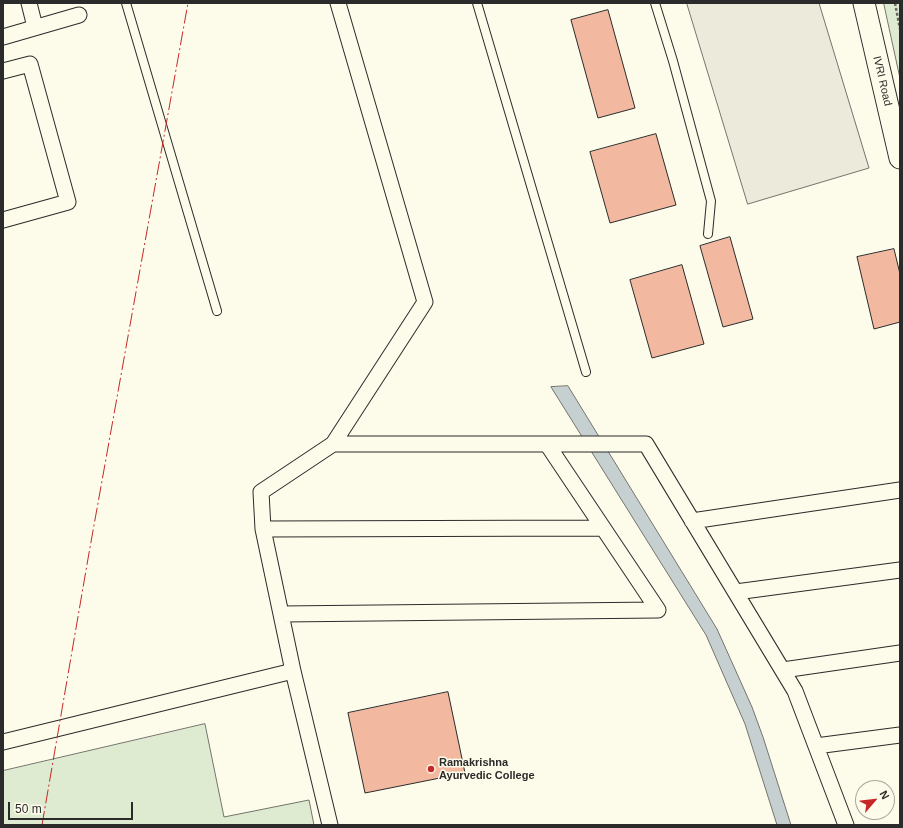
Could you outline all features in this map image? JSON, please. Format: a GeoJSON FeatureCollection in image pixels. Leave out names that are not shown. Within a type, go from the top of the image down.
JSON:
{"type":"FeatureCollection","features":[{"type":"Feature","properties":{"kind":"street"},"geometry":{"type":"LineString","coordinates":[[28,3],[35,28]]}},
{"type":"Feature","properties":{"kind":"street"},"geometry":{"type":"LineString","coordinates":[[330,825],[293,671],[263,528],[261,492],[333,444],[425,302],[338,3]]}},
{"type":"Feature","properties":{"kind":"street","name":"IVRI Road"},"geometry":{"type":"LineString","coordinates":[[864,3],[900,158]]}},
{"type":"Feature","properties":{"kind":"street"},"geometry":{"type":"LineString","coordinates":[[3,36],[79,15]]}},
{"type":"Feature","properties":{"kind":"street"},"geometry":{"type":"LineString","coordinates":[[3,71],[30,64],[68,202],[3,220]]}},
{"type":"Feature","properties":{"kind":"street"},"geometry":{"type":"LineString","coordinates":[[333,444],[646,444],[795,691],[846,825]]}},
{"type":"Feature","properties":{"kind":"street"},"geometry":{"type":"LineString","coordinates":[[282,614],[658,610],[547,444]]}},
{"type":"Feature","properties":{"kind":"street"},"geometry":{"type":"LineString","coordinates":[[692,521],[900,490]]}},
{"type":"Feature","properties":{"kind":"street"},"geometry":{"type":"LineString","coordinates":[[263,528],[603,528]]}},
{"type":"Feature","properties":{"kind":"street"},"geometry":{"type":"LineString","coordinates":[[736,592],[900,570]]}},
{"type":"Feature","properties":{"kind":"street"},"geometry":{"type":"LineString","coordinates":[[783,670],[900,653]]}},
{"type":"Feature","properties":{"kind":"street"},"geometry":{"type":"LineString","coordinates":[[3,742],[293,671]]}},
{"type":"Feature","properties":{"kind":"street"},"geometry":{"type":"LineString","coordinates":[[816,746],[900,735]]}},
{"type":"Feature","properties":{"kind":"lane"},"geometry":{"type":"LineString","coordinates":[[126,3],[217,311]]}},
{"type":"Feature","properties":{"kind":"lane"},"geometry":{"type":"LineString","coordinates":[[477,3],[586,372]]}},
{"type":"Feature","properties":{"kind":"lane"},"geometry":{"type":"LineString","coordinates":[[655,3],[673,61],[711,201],[708,234]]}},
{"type":"Feature","properties":{"kind":"path"},"geometry":{"type":"LineString","coordinates":[[895,3],[900,29]]}},
{"type":"Feature","properties":{"kind":"green space"},"geometry":{"type":"Polygon","coordinates":[[[884,3],[900,3],[900,78],[884,3]]]}},
{"type":"Feature","properties":{"kind":"green space"},"geometry":{"type":"Polygon","coordinates":[[[205,724],[224,817],[309,800],[314,825],[3,825],[3,771],[205,724]]]}},
{"type":"Feature","properties":{"kind":"shaded area"},"geometry":{"type":"Polygon","coordinates":[[[687,3],[819,3],[869,168],[748,204],[687,3]]]}},
{"type":"Feature","properties":{"kind":"shaded area"},"geometry":{"type":"Polygon","coordinates":[[[568,386],[717,629],[752,707],[791,825],[777,825],[745,724],[706,635],[551,387],[568,386]]]}},
{"type":"Feature","properties":{"kind":"building"},"geometry":{"type":"Polygon","coordinates":[[[608,10],[635,108],[598,118],[571,20],[608,10]]]}},
{"type":"Feature","properties":{"kind":"building"},"geometry":{"type":"Polygon","coordinates":[[[656,134],[676,205],[610,223],[590,152],[656,134]]]}},
{"type":"Feature","properties":{"kind":"building"},"geometry":{"type":"Polygon","coordinates":[[[730,237],[753,319],[723,327],[700,246],[730,237]]]}},
{"type":"Feature","properties":{"kind":"building"},"geometry":{"type":"Polygon","coordinates":[[[894,249],[900,274],[900,322],[874,329],[857,257],[894,249]]]}},
{"type":"Feature","properties":{"kind":"building"},"geometry":{"type":"Polygon","coordinates":[[[682,265],[704,344],[652,358],[630,280],[682,265]]]}},
{"type":"Feature","properties":{"kind":"building"},"geometry":{"type":"Polygon","coordinates":[[[448,692],[465,773],[365,793],[348,713],[448,692]]]}},
{"type":"Feature","properties":{"kind":"power"},"geometry":{"type":"LineString","coordinates":[[42,825],[89,553],[188,3]]}},
{"type":"Feature","properties":{"kind":"place","name":"Ramakrishna Ayurvedic College"},"geometry":{"type":"Point","coordinates":[431,769]}}]}
